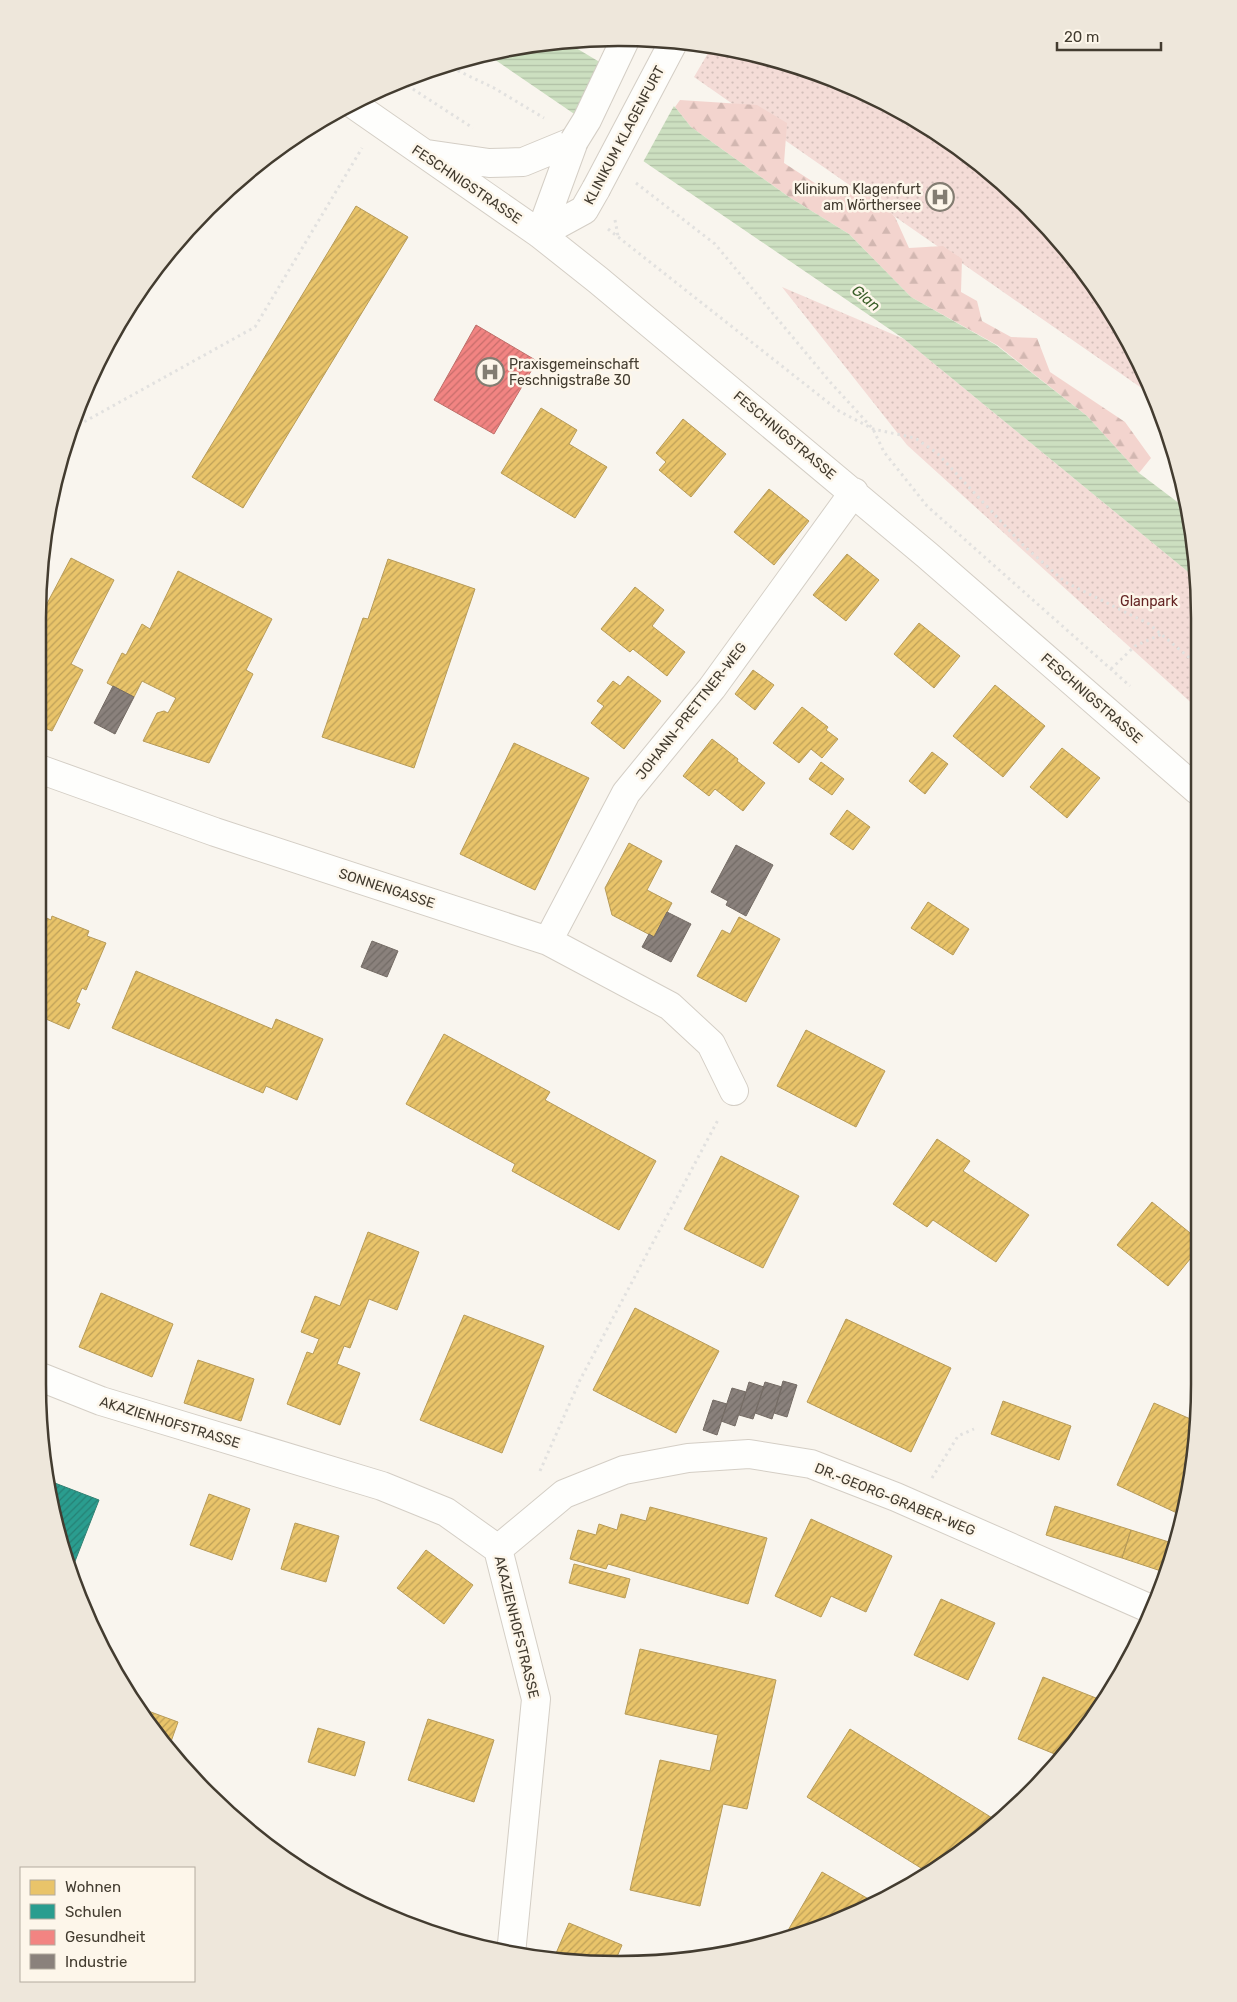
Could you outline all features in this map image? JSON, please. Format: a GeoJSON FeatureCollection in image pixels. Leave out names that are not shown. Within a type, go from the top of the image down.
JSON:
{"type":"FeatureCollection","features":[{"type":"Feature","properties":{"kind":"street"},"geometry":{"type":"LineString","coordinates":[[540,234],[574,142],[587,120],[622,46]]}},
{"type":"Feature","properties":{"kind":"street","name":"KLINIKUM KLAGENFURT"},"geometry":{"type":"LineString","coordinates":[[540,234],[584,210],[671,49]]}},
{"type":"Feature","properties":{"kind":"street","name":"FESCHNIGSTRASSE"},"geometry":{"type":"LineString","coordinates":[[359,108],[540,234],[598,280],[854,492],[1191,785]]}},
{"type":"Feature","properties":{"kind":"street"},"geometry":{"type":"LineString","coordinates":[[421,153],[489,164],[522,162],[574,142]]}},
{"type":"Feature","properties":{"kind":"street","name":"JOHANN-PRETTNER-WEG"},"geometry":{"type":"LineString","coordinates":[[548,941],[626,793],[712,688],[854,492]]}},
{"type":"Feature","properties":{"kind":"street","name":"SONNENGASSE"},"geometry":{"type":"LineString","coordinates":[[46,771],[215,832],[548,941],[670,1006],[712,1044],[734,1091]]}},
{"type":"Feature","properties":{"kind":"street","name":"AKAZIENHOFSTRASSE"},"geometry":{"type":"LineString","coordinates":[[46,1380],[101,1401],[382,1486],[446,1512],[498,1549],[536,1699],[512,1946]]}},
{"type":"Feature","properties":{"kind":"street","name":"DR.-GEORG-GRABER-WEG"},"geometry":{"type":"LineString","coordinates":[[498,1549],[564,1494],[624,1470],[688,1458],[748,1454],[811,1464],[915,1506],[1145,1607]]}},
{"type":"Feature","properties":{"kind":"path"},"geometry":{"type":"LineString","coordinates":[[457,70],[494,88],[545,119]]}},
{"type":"Feature","properties":{"kind":"path"},"geometry":{"type":"LineString","coordinates":[[409,87],[481,132]]}},
{"type":"Feature","properties":{"kind":"path"},"geometry":{"type":"LineString","coordinates":[[81,423],[255,328],[378,122]]}},
{"type":"Feature","properties":{"kind":"path"},"geometry":{"type":"LineString","coordinates":[[633,181],[715,244],[831,383],[873,429],[884,452],[927,506],[1136,692]]}},
{"type":"Feature","properties":{"kind":"path"},"geometry":{"type":"LineString","coordinates":[[618,236],[839,410],[873,429],[915,438],[937,453],[1024,546],[1065,582],[1149,624],[1191,659]]}},
{"type":"Feature","properties":{"kind":"path"},"geometry":{"type":"LineString","coordinates":[[1111,669],[1136,646],[1162,634]]}},
{"type":"Feature","properties":{"kind":"path"},"geometry":{"type":"LineString","coordinates":[[537,1479],[580,1380],[664,1219],[734,1091]]}},
{"type":"Feature","properties":{"kind":"path"},"geometry":{"type":"LineString","coordinates":[[915,1506],[958,1436],[974,1429]]}},
{"type":"Feature","properties":{"kind":"green space","name":"Klinikum Klagenfurt am Wörthersee"},"geometry":{"type":"Polygon","coordinates":[[[708,53],[767,66],[837,90],[872,105],[936,143],[996,188],[1049,241],[1072,270],[1114,332],[1142,388],[694,77],[708,53]]]}},
{"type":"Feature","properties":{"kind":"green space"},"geometry":{"type":"Polygon","coordinates":[[[680,100],[757,105],[787,123],[784,163],[824,189],[871,195],[895,217],[909,248],[943,246],[962,259],[961,292],[977,301],[982,321],[1011,337],[1037,338],[1050,372],[1125,422],[1151,458],[1139,473],[1087,416],[997,345],[911,297],[849,234],[789,197],[691,127],[675,107],[680,100]]]}},
{"type":"Feature","properties":{"kind":"green space","name":"Glanpark"},"geometry":{"type":"Polygon","coordinates":[[[782,287],[904,339],[1189,573],[1191,703],[907,445],[782,287]]]}},
{"type":"Feature","properties":{"kind":"water","name":"Glan"},"geometry":{"type":"Polygon","coordinates":[[[575,48],[675,107],[691,127],[789,197],[849,234],[911,297],[996,345],[1087,416],[1139,473],[1179,503],[1189,573],[904,339],[495,60],[575,48]]]}},
{"type":"Feature","properties":{"kind":"pier"},"geometry":{"type":"Polygon","coordinates":[[[602,61],[675,104],[642,164],[574,117],[602,61]]]}},
{"type":"Feature","properties":{"kind":"building: Wohnen"},"geometry":{"type":"Polygon","coordinates":[[[356,206],[408,237],[243,508],[192,477],[356,206]]]}},
{"type":"Feature","properties":{"kind":"building: Wohnen"},"geometry":{"type":"Polygon","coordinates":[[[541,408],[577,430],[569,444],[607,467],[575,518],[501,473],[541,408]]]}},
{"type":"Feature","properties":{"kind":"building: Wohnen"},"geometry":{"type":"Polygon","coordinates":[[[683,419],[726,454],[691,497],[659,470],[666,462],[656,453],[683,419]]]}},
{"type":"Feature","properties":{"kind":"building: Wohnen"},"geometry":{"type":"Polygon","coordinates":[[[769,489],[809,521],[774,565],[734,532],[769,489]]]}},
{"type":"Feature","properties":{"kind":"building: Wohnen"},"geometry":{"type":"Polygon","coordinates":[[[847,554],[879,580],[846,621],[813,595],[847,554]]]}},
{"type":"Feature","properties":{"kind":"building: Wohnen"},"geometry":{"type":"Polygon","coordinates":[[[71,558],[114,580],[71,664],[83,670],[52,731],[46,729],[46,605],[71,558]]]}},
{"type":"Feature","properties":{"kind":"building: Wohnen"},"geometry":{"type":"Polygon","coordinates":[[[388,559],[475,589],[414,768],[322,737],[363,618],[368,619],[388,559]]]}},
{"type":"Feature","properties":{"kind":"building: Wohnen"},"geometry":{"type":"Polygon","coordinates":[[[178,571],[272,619],[246,670],[253,674],[209,763],[143,741],[157,713],[164,711],[168,713],[176,698],[142,681],[134,697],[107,683],[122,653],[126,655],[142,624],[150,629],[178,571]]]}},
{"type":"Feature","properties":{"kind":"building: Wohnen"},"geometry":{"type":"Polygon","coordinates":[[[635,587],[664,610],[652,626],[685,652],[667,676],[633,649],[630,652],[601,629],[635,587]]]}},
{"type":"Feature","properties":{"kind":"building: Wohnen"},"geometry":{"type":"Polygon","coordinates":[[[919,623],[960,656],[934,688],[894,654],[919,623]]]}},
{"type":"Feature","properties":{"kind":"building: Wohnen"},"geometry":{"type":"Polygon","coordinates":[[[753,670],[774,685],[755,710],[735,694],[753,670]]]}},
{"type":"Feature","properties":{"kind":"building: Wohnen"},"geometry":{"type":"Polygon","coordinates":[[[628,676],[661,701],[624,749],[591,723],[604,706],[597,701],[613,681],[620,686],[628,676]]]}},
{"type":"Feature","properties":{"kind":"building: Wohnen"},"geometry":{"type":"Polygon","coordinates":[[[995,685],[1045,726],[1003,777],[953,736],[995,685]]]}},
{"type":"Feature","properties":{"kind":"building: Wohnen"},"geometry":{"type":"Polygon","coordinates":[[[802,707],[828,727],[826,730],[838,739],[822,758],[811,749],[799,763],[773,743],[802,707]]]}},
{"type":"Feature","properties":{"kind":"building: Wohnen"},"geometry":{"type":"Polygon","coordinates":[[[712,739],[765,783],[743,811],[715,789],[709,796],[683,776],[712,739]]]}},
{"type":"Feature","properties":{"kind":"building: Wohnen"},"geometry":{"type":"Polygon","coordinates":[[[514,743],[589,778],[535,890],[460,854],[514,743]]]}},
{"type":"Feature","properties":{"kind":"building: Wohnen"},"geometry":{"type":"Polygon","coordinates":[[[1062,748],[1100,778],[1067,818],[1030,787],[1062,748]]]}},
{"type":"Feature","properties":{"kind":"building: Wohnen"},"geometry":{"type":"Polygon","coordinates":[[[932,752],[948,764],[925,794],[909,781],[932,752]]]}},
{"type":"Feature","properties":{"kind":"building: Wohnen"},"geometry":{"type":"Polygon","coordinates":[[[821,762],[844,779],[832,795],[809,779],[821,762]]]}},
{"type":"Feature","properties":{"kind":"building: Wohnen"},"geometry":{"type":"Polygon","coordinates":[[[847,810],[870,827],[853,850],[830,834],[847,810]]]}},
{"type":"Feature","properties":{"kind":"building: Wohnen"},"geometry":{"type":"Polygon","coordinates":[[[629,843],[662,861],[647,890],[672,903],[654,937],[612,915],[605,888],[629,843]]]}},
{"type":"Feature","properties":{"kind":"building: Wohnen"},"geometry":{"type":"Polygon","coordinates":[[[928,902],[969,929],[953,955],[911,928],[928,902]]]}},
{"type":"Feature","properties":{"kind":"building: Wohnen"},"geometry":{"type":"Polygon","coordinates":[[[52,916],[89,931],[87,936],[106,943],[86,990],[82,988],[76,1002],[80,1004],[69,1029],[46,1019],[46,918],[51,920],[52,916]]]}},
{"type":"Feature","properties":{"kind":"building: Wohnen"},"geometry":{"type":"Polygon","coordinates":[[[739,917],[780,939],[746,1002],[697,976],[722,930],[730,934],[739,917]]]}},
{"type":"Feature","properties":{"kind":"building: Wohnen"},"geometry":{"type":"Polygon","coordinates":[[[136,971],[272,1029],[276,1019],[323,1039],[297,1100],[266,1086],[263,1093],[112,1028],[136,971]]]}},
{"type":"Feature","properties":{"kind":"building: Wohnen"},"geometry":{"type":"Polygon","coordinates":[[[806,1030],[885,1071],[856,1127],[777,1086],[806,1030]]]}},
{"type":"Feature","properties":{"kind":"building: Wohnen"},"geometry":{"type":"Polygon","coordinates":[[[444,1034],[550,1092],[545,1100],[656,1161],[619,1230],[512,1171],[515,1164],[406,1104],[444,1034]]]}},
{"type":"Feature","properties":{"kind":"building: Wohnen"},"geometry":{"type":"Polygon","coordinates":[[[937,1139],[970,1161],[963,1171],[1029,1215],[996,1262],[933,1220],[927,1227],[893,1204],[937,1139]]]}},
{"type":"Feature","properties":{"kind":"building: Wohnen"},"geometry":{"type":"Polygon","coordinates":[[[721,1156],[799,1196],[763,1268],[684,1229],[721,1156]]]}},
{"type":"Feature","properties":{"kind":"building: Wohnen"},"geometry":{"type":"Polygon","coordinates":[[[1152,1202],[1191,1234],[1191,1258],[1168,1286],[1117,1245],[1152,1202]]]}},
{"type":"Feature","properties":{"kind":"building: Wohnen"},"geometry":{"type":"Polygon","coordinates":[[[368,1232],[419,1252],[397,1310],[369,1299],[350,1348],[344,1346],[337,1364],[360,1373],[340,1425],[287,1404],[307,1352],[313,1354],[319,1339],[301,1332],[315,1296],[340,1306],[368,1232]]]}},
{"type":"Feature","properties":{"kind":"building: Wohnen"},"geometry":{"type":"Polygon","coordinates":[[[101,1293],[173,1324],[152,1377],[79,1347],[101,1293]]]}},
{"type":"Feature","properties":{"kind":"building: Wohnen"},"geometry":{"type":"Polygon","coordinates":[[[635,1308],[719,1351],[676,1433],[593,1390],[635,1308]]]}},
{"type":"Feature","properties":{"kind":"building: Wohnen"},"geometry":{"type":"Polygon","coordinates":[[[464,1315],[544,1346],[502,1453],[420,1420],[464,1315]]]}},
{"type":"Feature","properties":{"kind":"building: Wohnen"},"geometry":{"type":"Polygon","coordinates":[[[846,1319],[951,1368],[911,1452],[807,1402],[846,1319]]]}},
{"type":"Feature","properties":{"kind":"building: Wohnen"},"geometry":{"type":"Polygon","coordinates":[[[198,1360],[254,1379],[241,1421],[184,1403],[198,1360]]]}},
{"type":"Feature","properties":{"kind":"building: Wohnen"},"geometry":{"type":"Polygon","coordinates":[[[1003,1401],[1071,1426],[1059,1460],[991,1434],[1003,1401]]]}},
{"type":"Feature","properties":{"kind":"building: Wohnen"},"geometry":{"type":"Polygon","coordinates":[[[1154,1403],[1190,1419],[1186,1458],[1176,1512],[1117,1485],[1154,1403]]]}},
{"type":"Feature","properties":{"kind":"building: Wohnen"},"geometry":{"type":"Polygon","coordinates":[[[209,1494],[250,1509],[232,1560],[190,1545],[209,1494]]]}},
{"type":"Feature","properties":{"kind":"building: Wohnen"},"geometry":{"type":"Polygon","coordinates":[[[1055,1506],[1131,1530],[1122,1558],[1046,1535],[1055,1506]]]}},
{"type":"Feature","properties":{"kind":"building: Wohnen"},"geometry":{"type":"Polygon","coordinates":[[[650,1507],[767,1538],[748,1604],[608,1564],[606,1569],[570,1559],[578,1530],[596,1535],[599,1524],[617,1530],[621,1514],[646,1521],[650,1507]]]}},
{"type":"Feature","properties":{"kind":"building: Wohnen"},"geometry":{"type":"Polygon","coordinates":[[[811,1519],[892,1556],[866,1612],[831,1596],[821,1617],[775,1596],[811,1519]]]}},
{"type":"Feature","properties":{"kind":"building: Wohnen"},"geometry":{"type":"Polygon","coordinates":[[[295,1523],[339,1536],[326,1582],[281,1569],[295,1523]]]}},
{"type":"Feature","properties":{"kind":"building: Wohnen"},"geometry":{"type":"Polygon","coordinates":[[[1131,1530],[1168,1542],[1159,1570],[1122,1558],[1131,1530]]]}},
{"type":"Feature","properties":{"kind":"building: Wohnen"},"geometry":{"type":"Polygon","coordinates":[[[426,1550],[473,1585],[444,1624],[397,1588],[426,1550]]]}},
{"type":"Feature","properties":{"kind":"building: Wohnen"},"geometry":{"type":"Polygon","coordinates":[[[574,1564],[630,1579],[625,1598],[569,1583],[574,1564]]]}},
{"type":"Feature","properties":{"kind":"building: Wohnen"},"geometry":{"type":"Polygon","coordinates":[[[941,1599],[995,1623],[968,1680],[914,1655],[941,1599]]]}},
{"type":"Feature","properties":{"kind":"building: Wohnen"},"geometry":{"type":"Polygon","coordinates":[[[640,1649],[776,1680],[747,1809],[723,1804],[700,1906],[630,1890],[660,1760],[710,1771],[718,1735],[625,1714],[640,1649]]]}},
{"type":"Feature","properties":{"kind":"building: Wohnen"},"geometry":{"type":"Polygon","coordinates":[[[1043,1677],[1096,1698],[1055,1754],[1018,1739],[1043,1677]]]}},
{"type":"Feature","properties":{"kind":"building: Wohnen"},"geometry":{"type":"Polygon","coordinates":[[[151,1712],[178,1722],[172,1740],[151,1712]]]}},
{"type":"Feature","properties":{"kind":"building: Wohnen"},"geometry":{"type":"Polygon","coordinates":[[[428,1719],[494,1740],[474,1802],[408,1780],[428,1719]]]}},
{"type":"Feature","properties":{"kind":"building: Wohnen"},"geometry":{"type":"Polygon","coordinates":[[[318,1728],[365,1742],[355,1776],[308,1762],[318,1728]]]}},
{"type":"Feature","properties":{"kind":"building: Wohnen"},"geometry":{"type":"Polygon","coordinates":[[[850,1729],[992,1818],[922,1868],[807,1797],[850,1729]]]}},
{"type":"Feature","properties":{"kind":"building: Wohnen"},"geometry":{"type":"Polygon","coordinates":[[[822,1872],[868,1899],[837,1912],[789,1929],[822,1872]]]}},
{"type":"Feature","properties":{"kind":"building: Wohnen"},"geometry":{"type":"Polygon","coordinates":[[[569,1923],[622,1945],[617,1956],[556,1952],[569,1923]]]}},
{"type":"Feature","properties":{"kind":"building: Schulen"},"geometry":{"type":"Polygon","coordinates":[[[55,1483],[99,1500],[75,1561],[66,1532],[55,1483]]]}},
{"type":"Feature","properties":{"kind":"building: Gesundheit"},"geometry":{"type":"Polygon","coordinates":[[[476,325],[537,361],[494,434],[434,400],[476,325]]]}},
{"type":"Feature","properties":{"kind":"building: Industrie"},"geometry":{"type":"Polygon","coordinates":[[[113,686],[134,697],[115,734],[94,723],[113,686]]]}},
{"type":"Feature","properties":{"kind":"building: Industrie"},"geometry":{"type":"Polygon","coordinates":[[[736,845],[773,865],[746,916],[726,905],[728,901],[711,892],[736,845]]]}},
{"type":"Feature","properties":{"kind":"building: Industrie"},"geometry":{"type":"Polygon","coordinates":[[[667,912],[691,924],[671,962],[642,947],[649,934],[654,937],[667,912]]]}},
{"type":"Feature","properties":{"kind":"building: Industrie"},"geometry":{"type":"Polygon","coordinates":[[[372,941],[398,951],[387,977],[361,967],[372,941]]]}},
{"type":"Feature","properties":{"kind":"building: Industrie"},"geometry":{"type":"Polygon","coordinates":[[[783,1381],[797,1385],[787,1417],[774,1413],[783,1381]]]}},
{"type":"Feature","properties":{"kind":"building: Industrie"},"geometry":{"type":"Polygon","coordinates":[[[749,1382],[764,1387],[753,1419],[739,1415],[749,1382]]]}},
{"type":"Feature","properties":{"kind":"building: Industrie"},"geometry":{"type":"Polygon","coordinates":[[[765,1382],[782,1387],[772,1419],[755,1413],[765,1382]]]}},
{"type":"Feature","properties":{"kind":"building: Industrie"},"geometry":{"type":"Polygon","coordinates":[[[732,1388],[746,1392],[735,1426],[721,1421],[732,1388]]]}},
{"type":"Feature","properties":{"kind":"building: Industrie"},"geometry":{"type":"Polygon","coordinates":[[[713,1400],[727,1404],[717,1435],[703,1430],[713,1400]]]}},
{"type":"Feature","properties":{"kind":"place","name":"Klinikum Klagenfurt am Wörthersee"},"geometry":{"type":"Point","coordinates":[940,197]}},
{"type":"Feature","properties":{"kind":"place","name":"Praxisgemeinschaft Feschnigstraße 30"},"geometry":{"type":"Point","coordinates":[490,372]}}]}
